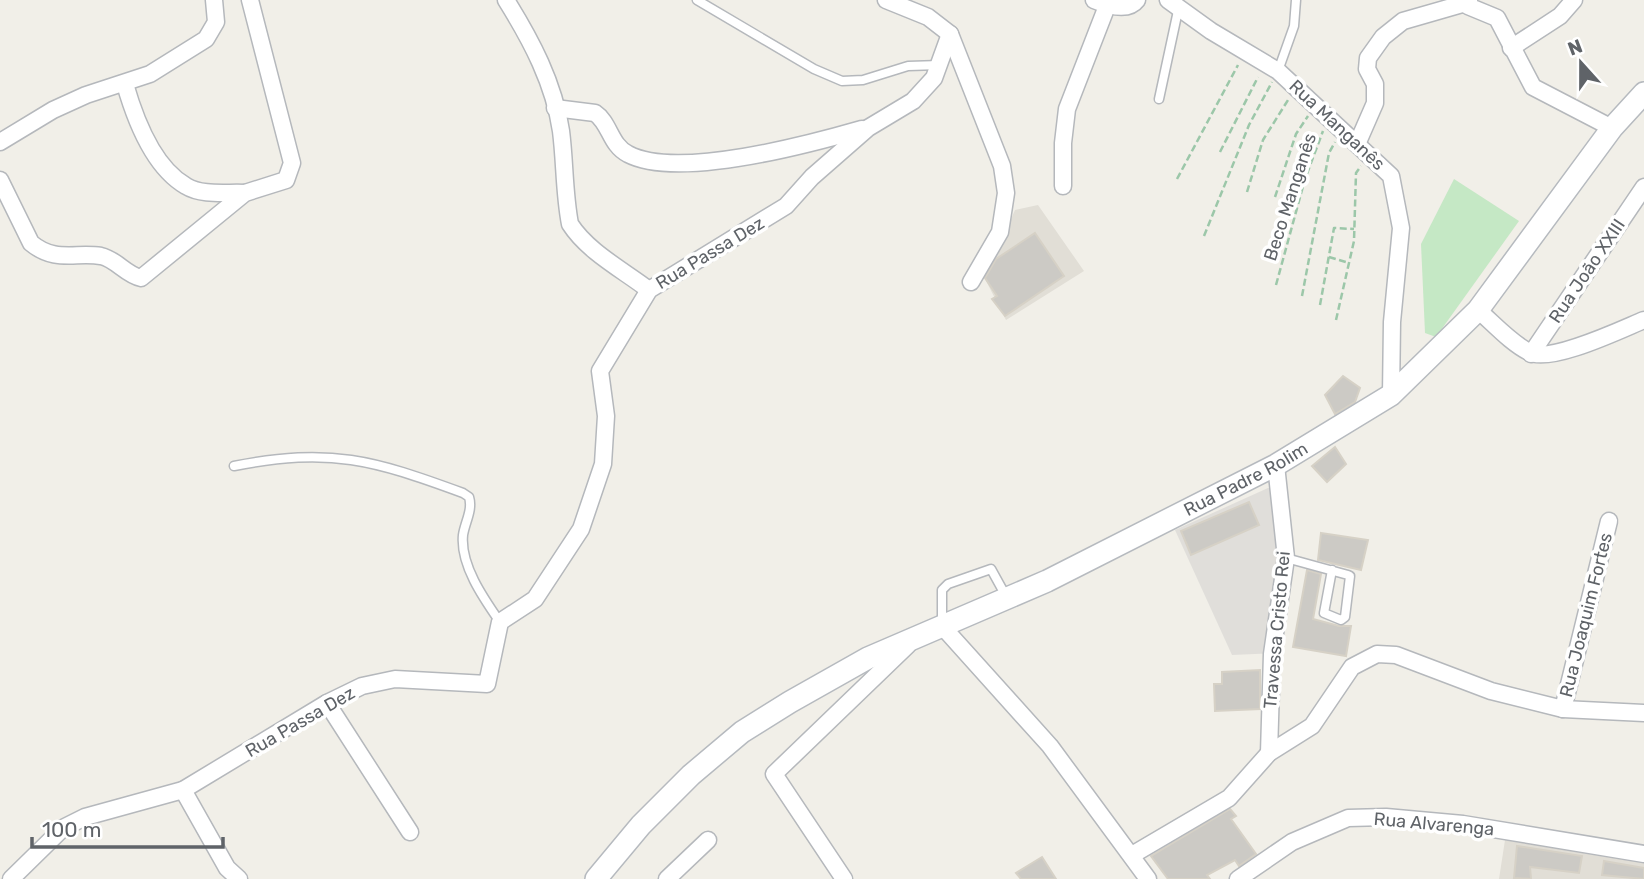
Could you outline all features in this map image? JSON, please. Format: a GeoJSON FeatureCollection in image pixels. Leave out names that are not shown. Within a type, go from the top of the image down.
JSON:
{"type":"FeatureCollection","features":[{"type":"Feature","properties":{"kind":"main road","name":"Rua Padre Rolim"},"geometry":{"type":"LineString","coordinates":[[596,879],[649,817],[691,775],[742,732],[868,658],[1047,581],[1276,465],[1391,395],[1478,310],[1612,128],[1639,104]]}},
{"type":"Feature","properties":{"kind":"street"},"geometry":{"type":"LineString","coordinates":[[0,142],[53,110],[95,92],[150,74],[206,39],[216,22],[214,0]]}},
{"type":"Feature","properties":{"kind":"street"},"geometry":{"type":"LineString","coordinates":[[125,84],[141,133],[175,177],[186,186],[200,191],[245,193],[286,180],[292,163],[250,0]]}},
{"type":"Feature","properties":{"kind":"street"},"geometry":{"type":"LineString","coordinates":[[506,0],[537,51],[555,108],[560,128],[570,224],[578,236],[593,249],[649,290]]}},
{"type":"Feature","properties":{"kind":"street"},"geometry":{"type":"LineString","coordinates":[[886,0],[928,17],[950,34],[991,134],[1005,181],[1000,232],[971,282]]}},
{"type":"Feature","properties":{"kind":"street"},"geometry":{"type":"LineString","coordinates":[[1063,186],[1063,144],[1067,110],[1100,3],[1130,5],[1137,0]]}},
{"type":"Feature","properties":{"kind":"street"},"geometry":{"type":"LineString","coordinates":[[1511,47],[1560,16],[1574,0]]}},
{"type":"Feature","properties":{"kind":"street","name":"Rua Manganês"},"geometry":{"type":"LineString","coordinates":[[1175,2],[1211,31],[1247,50],[1297,86],[1391,176],[1401,228],[1392,322],[1391,395]]}},
{"type":"Feature","properties":{"kind":"street"},"geometry":{"type":"LineString","coordinates":[[1363,148],[1376,94],[1367,69],[1368,58],[1383,37],[1403,21],[1463,2],[1497,18],[1533,88],[1612,128]]}},
{"type":"Feature","properties":{"kind":"street","name":"Rua Passa Dez"},"geometry":{"type":"LineString","coordinates":[[11,879],[63,828],[85,817],[183,790],[327,703],[362,687],[395,680],[487,684],[500,622],[535,599],[581,529],[603,464],[606,416],[600,371],[649,290],[786,206],[812,177],[868,128],[913,101],[941,66],[950,34]]}},
{"type":"Feature","properties":{"kind":"street"},"geometry":{"type":"LineString","coordinates":[[555,108],[595,113],[623,152],[652,161],[734,159],[804,146],[868,128]]}},
{"type":"Feature","properties":{"kind":"street"},"geometry":{"type":"LineString","coordinates":[[0,180],[31,243],[40,250],[66,257],[102,256],[141,278],[245,193]]}},
{"type":"Feature","properties":{"kind":"street","name":"Rua João XXIII"},"geometry":{"type":"LineString","coordinates":[[1531,354],[1644,187]]}},
{"type":"Feature","properties":{"kind":"street"},"geometry":{"type":"LineString","coordinates":[[1478,310],[1531,354],[1547,354],[1581,345],[1644,320]]}},
{"type":"Feature","properties":{"kind":"street","name":"Travessa Cristo Rei"},"geometry":{"type":"LineString","coordinates":[[1269,752],[1272,654],[1286,558],[1276,465]]}},
{"type":"Feature","properties":{"kind":"street","name":"Rua Joaquim Fortes"},"geometry":{"type":"LineString","coordinates":[[1563,709],[1609,521]]}},
{"type":"Feature","properties":{"kind":"street"},"geometry":{"type":"LineString","coordinates":[[942,626],[1050,746],[1148,879]]}},
{"type":"Feature","properties":{"kind":"street"},"geometry":{"type":"LineString","coordinates":[[844,879],[774,774],[920,634]]}},
{"type":"Feature","properties":{"kind":"street"},"geometry":{"type":"LineString","coordinates":[[1132,855],[1228,798],[1269,752],[1312,726],[1352,667],[1377,654],[1396,655],[1491,691],[1563,709],[1644,713]]}},
{"type":"Feature","properties":{"kind":"street"},"geometry":{"type":"LineString","coordinates":[[327,703],[410,832]]}},
{"type":"Feature","properties":{"kind":"street"},"geometry":{"type":"LineString","coordinates":[[183,790],[227,868],[239,879]]}},
{"type":"Feature","properties":{"kind":"street","name":"Rua Alvarenga"},"geometry":{"type":"LineString","coordinates":[[1238,879],[1292,842],[1348,818],[1385,817],[1463,824],[1644,854]]}},
{"type":"Feature","properties":{"kind":"street"},"geometry":{"type":"LineString","coordinates":[[667,879],[708,840]]}},
{"type":"Feature","properties":{"kind":"lane"},"geometry":{"type":"LineString","coordinates":[[697,0],[814,69],[842,81],[863,80],[908,66],[941,66]]}},
{"type":"Feature","properties":{"kind":"lane"},"geometry":{"type":"LineString","coordinates":[[1272,66],[1294,26],[1296,0]]}},
{"type":"Feature","properties":{"kind":"lane"},"geometry":{"type":"LineString","coordinates":[[1159,99],[1175,2]]}},
{"type":"Feature","properties":{"kind":"lane"},"geometry":{"type":"LineString","coordinates":[[234,466],[292,457],[333,456],[397,469],[463,493],[469,497],[471,505],[463,535],[466,559],[483,598],[500,622]]}},
{"type":"Feature","properties":{"kind":"lane"},"geometry":{"type":"LineString","coordinates":[[1286,558],[1332,570],[1351,578],[1345,617],[1341,620],[1324,613],[1332,570]]}},
{"type":"Feature","properties":{"kind":"lane"},"geometry":{"type":"LineString","coordinates":[[942,626],[942,590],[948,584],[990,569],[1007,598]]}},
{"type":"Feature","properties":{"kind":"path"},"geometry":{"type":"LineString","coordinates":[[1177,179],[1247,50]]}},
{"type":"Feature","properties":{"kind":"path"},"geometry":{"type":"LineString","coordinates":[[1220,152],[1272,66]]}},
{"type":"Feature","properties":{"kind":"path"},"geometry":{"type":"LineString","coordinates":[[1204,236],[1272,66]]}},
{"type":"Feature","properties":{"kind":"path"},"geometry":{"type":"LineString","coordinates":[[1247,192],[1263,140],[1297,86]]}},
{"type":"Feature","properties":{"kind":"path"},"geometry":{"type":"LineString","coordinates":[[1275,197],[1296,134],[1317,104]]}},
{"type":"Feature","properties":{"kind":"path"},"geometry":{"type":"LineString","coordinates":[[1302,296],[1336,122]]}},
{"type":"Feature","properties":{"kind":"path","name":"Beco Manganês"},"geometry":{"type":"LineString","coordinates":[[1276,285],[1315,146],[1336,122]]}},
{"type":"Feature","properties":{"kind":"path"},"geometry":{"type":"LineString","coordinates":[[1336,320],[1355,229],[1356,173],[1363,148]]}},
{"type":"Feature","properties":{"kind":"path"},"geometry":{"type":"LineString","coordinates":[[1320,305],[1334,229],[1355,229]]}},
{"type":"Feature","properties":{"kind":"path"},"geometry":{"type":"LineString","coordinates":[[1329,257],[1349,263]]}},
{"type":"Feature","properties":{"kind":"shaded area"},"geometry":{"type":"Polygon","coordinates":[[[1038,205],[1084,271],[1006,320],[980,269],[1005,233],[1015,210],[1038,205]]]}},
{"type":"Feature","properties":{"kind":"shaded area"},"geometry":{"type":"Polygon","coordinates":[[[1268,488],[1275,488],[1282,498],[1275,653],[1232,655],[1175,530],[1268,488]]]}},
{"type":"Feature","properties":{"kind":"shaded area"},"geometry":{"type":"Polygon","coordinates":[[[1505,840],[1644,863],[1644,879],[1499,879],[1505,840]]]}},
{"type":"Feature","properties":{"kind":"green space"},"geometry":{"type":"Polygon","coordinates":[[[1454,179],[1519,221],[1436,337],[1425,333],[1421,244],[1454,179]]]}},
{"type":"Feature","properties":{"kind":"building"},"geometry":{"type":"Polygon","coordinates":[[[1035,233],[1064,276],[1005,316],[992,299],[997,296],[985,278],[996,259],[1035,233]]]}},
{"type":"Feature","properties":{"kind":"building"},"geometry":{"type":"Polygon","coordinates":[[[1343,376],[1360,388],[1355,402],[1335,414],[1325,395],[1343,376]]]}},
{"type":"Feature","properties":{"kind":"building"},"geometry":{"type":"Polygon","coordinates":[[[1335,447],[1346,464],[1327,482],[1312,466],[1335,447]]]}},
{"type":"Feature","properties":{"kind":"building"},"geometry":{"type":"Polygon","coordinates":[[[1249,502],[1259,525],[1191,555],[1181,531],[1249,502]]]}},
{"type":"Feature","properties":{"kind":"building"},"geometry":{"type":"Polygon","coordinates":[[[1321,533],[1368,540],[1361,570],[1318,560],[1321,533]]]}},
{"type":"Feature","properties":{"kind":"building"},"geometry":{"type":"Polygon","coordinates":[[[1307,570],[1321,574],[1313,619],[1339,626],[1351,626],[1346,656],[1293,647],[1307,570]]]}},
{"type":"Feature","properties":{"kind":"building"},"geometry":{"type":"Polygon","coordinates":[[[1260,670],[1260,709],[1215,711],[1214,684],[1222,684],[1222,672],[1260,670]]]}},
{"type":"Feature","properties":{"kind":"building"},"geometry":{"type":"Polygon","coordinates":[[[1230,809],[1236,816],[1231,819],[1256,854],[1239,866],[1235,860],[1207,875],[1210,879],[1168,879],[1151,856],[1230,809]]]}},
{"type":"Feature","properties":{"kind":"building"},"geometry":{"type":"Polygon","coordinates":[[[1517,846],[1582,856],[1579,873],[1530,867],[1531,879],[1514,878],[1517,846]]]}},
{"type":"Feature","properties":{"kind":"building"},"geometry":{"type":"Polygon","coordinates":[[[1042,857],[1056,879],[1021,879],[1016,873],[1042,857]]]}},
{"type":"Feature","properties":{"kind":"building"},"geometry":{"type":"Polygon","coordinates":[[[1604,861],[1644,868],[1644,879],[1602,875],[1604,861]]]}}]}
